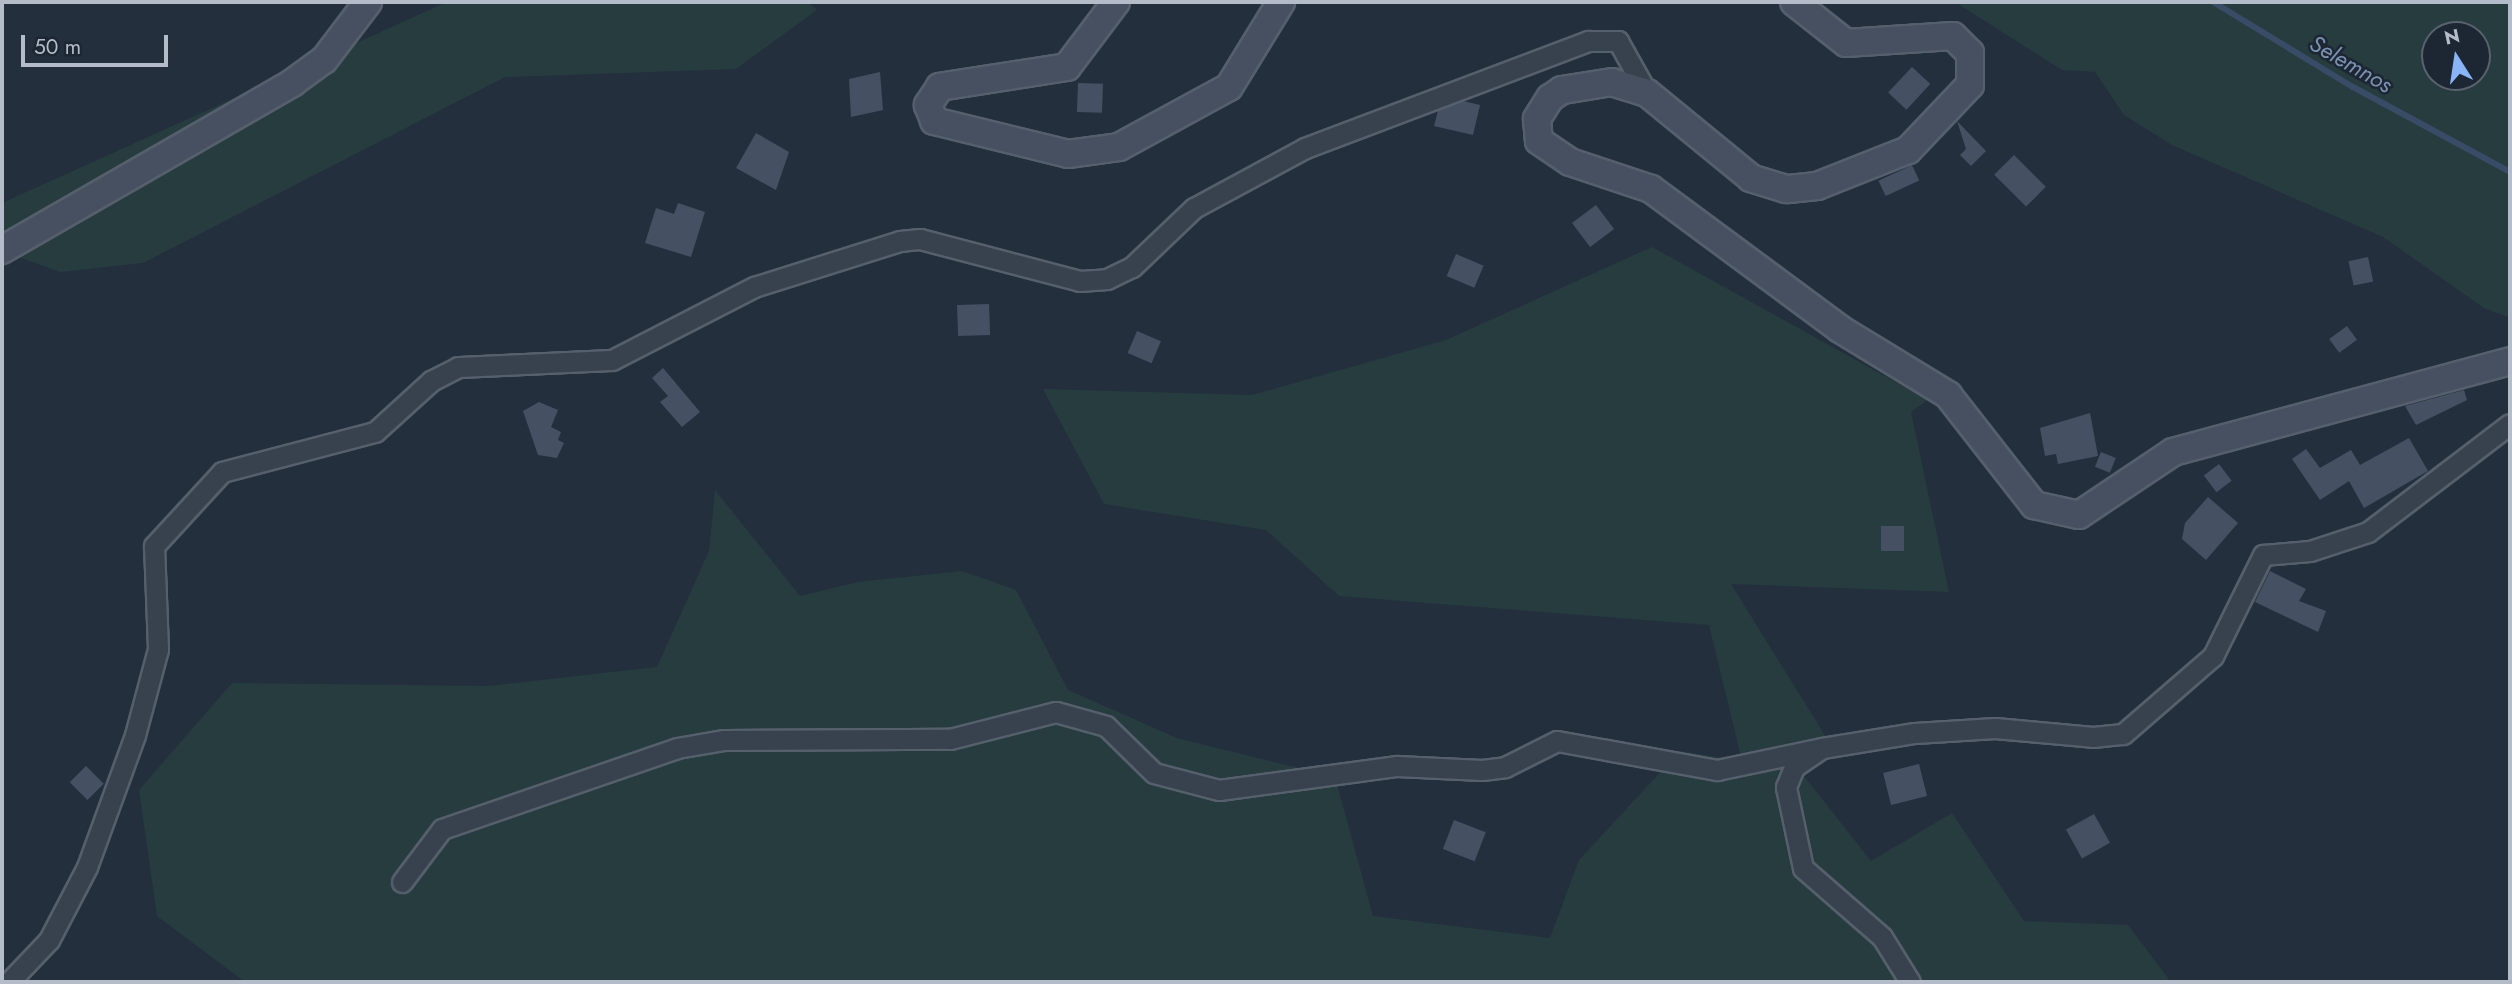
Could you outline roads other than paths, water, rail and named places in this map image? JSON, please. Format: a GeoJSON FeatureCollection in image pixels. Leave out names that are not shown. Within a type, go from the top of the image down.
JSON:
{"type":"FeatureCollection","features":[{"type":"Feature","properties":{"kind":"main road"},"geometry":{"type":"LineString","coordinates":[[2,250],[292,83],[324,60],[368,2]]}},
{"type":"Feature","properties":{"kind":"main road"},"geometry":{"type":"LineString","coordinates":[[1116,2],[1067,67],[940,87],[928,105],[934,121],[1068,154],[1119,147],[1229,87],[1281,2]]}},
{"type":"Feature","properties":{"kind":"main road"},"geometry":{"type":"LineString","coordinates":[[1794,2],[1846,43],[1952,36],[1970,53],[1970,85],[1942,121],[1898,156],[1827,183],[1786,189],[1730,163],[1647,93],[1601,81],[1562,90],[1542,107],[1539,141],[1570,162],[1651,189],[1840,329],[1948,395],[1969,414],[2022,495],[2049,512],[2096,509],[2173,452],[2510,361]]}},
{"type":"Feature","properties":{"kind":"street"},"geometry":{"type":"LineString","coordinates":[[9,982],[49,940],[87,867],[135,734],[158,649],[154,546],[222,472],[375,432],[450,370],[612,360],[754,287],[901,241],[920,239],[1080,281],[1107,279],[1132,267],[1194,208],[1305,148],[1588,41],[1618,41],[1647,93]]}},
{"type":"Feature","properties":{"kind":"street"},"geometry":{"type":"LineString","coordinates":[[402,882],[442,829],[677,748],[724,740],[950,739],[1056,712],[1106,726],[1154,773],[1219,790],[1397,766],[1482,770],[1505,767],[1557,741],[1717,770],[1822,748],[1995,728],[2093,737],[2123,734],[2213,656],[2263,555],[2310,551],[2368,532],[2510,424]]}},
{"type":"Feature","properties":{"kind":"street"},"geometry":{"type":"LineString","coordinates":[[1822,748],[1794,767],[1786,787],[1803,868],[1882,937],[1910,982]]}},
{"type":"Feature","properties":{"kind":"waterway","name":"Selemnos"},"geometry":{"type":"LineString","coordinates":[[2213,2],[2353,87],[2510,172]]}}]}
